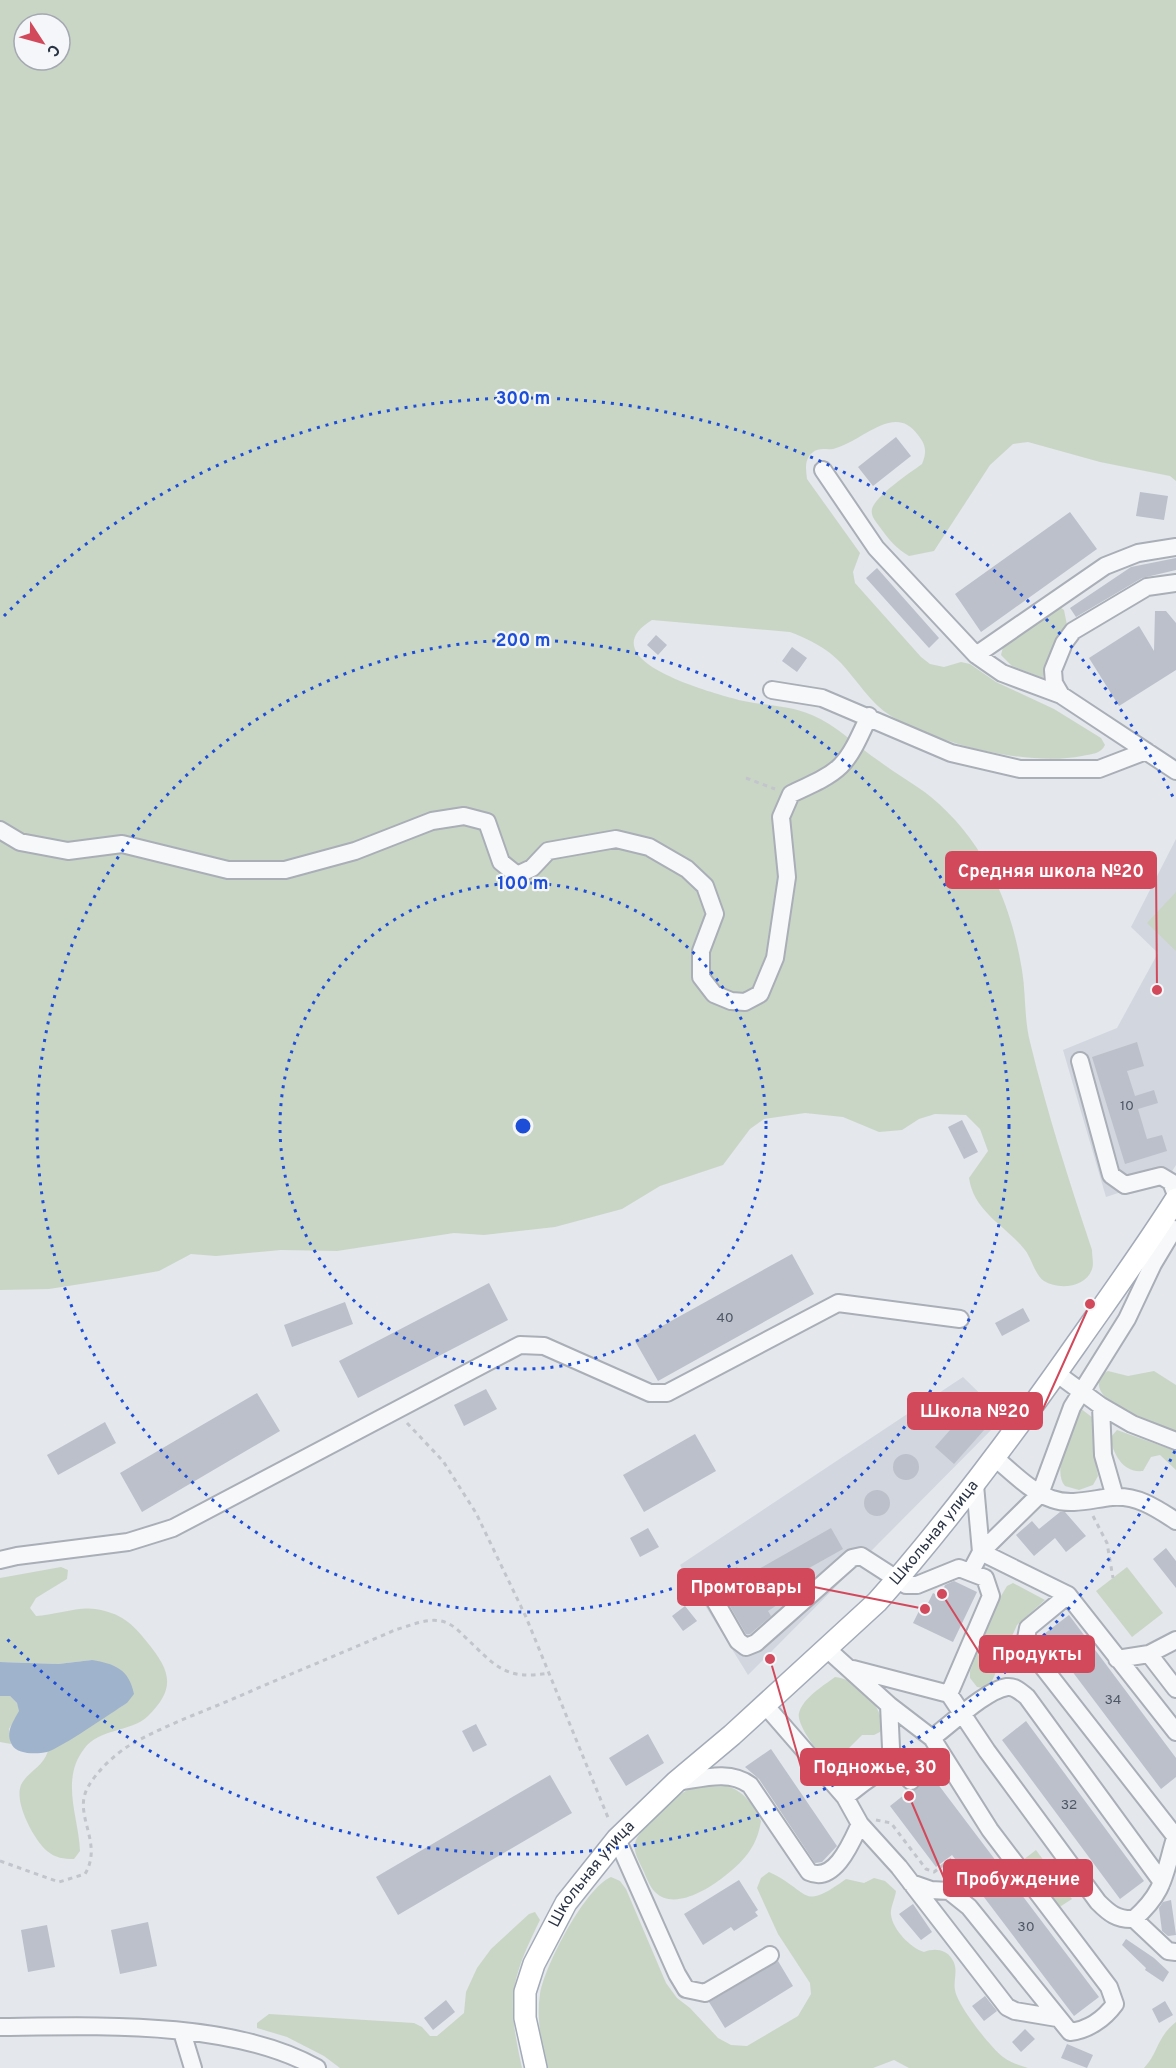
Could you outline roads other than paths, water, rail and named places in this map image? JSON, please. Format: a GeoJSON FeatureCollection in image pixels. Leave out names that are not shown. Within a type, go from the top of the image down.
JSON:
{"type":"FeatureCollection","features":[{"type":"Feature","properties":{"kind":"main road","name":"Школьная улица"},"geometry":{"type":"LineString","coordinates":[[536,2068],[525,2018],[525,1992],[534,1964],[566,1903],[617,1839],[676,1782],[765,1705],[877,1602],[896,1581],[975,1485],[1056,1373],[1171,1226],[1176,1197]]}},
{"type":"Feature","properties":{"kind":"street"},"geometry":{"type":"LineString","coordinates":[[823,470],[876,548],[976,654],[1002,673],[1061,695],[1176,771]]}},
{"type":"Feature","properties":{"kind":"street"},"geometry":{"type":"LineString","coordinates":[[976,654],[1105,566],[1138,553],[1176,547]]}},
{"type":"Feature","properties":{"kind":"street"},"geometry":{"type":"LineString","coordinates":[[1061,695],[1054,683],[1053,670],[1064,643],[1073,631],[1147,587],[1176,583]]}},
{"type":"Feature","properties":{"kind":"street"},"geometry":{"type":"LineString","coordinates":[[772,690],[822,698],[869,716],[951,753],[1020,769],[1099,769],[1146,751]]}},
{"type":"Feature","properties":{"kind":"street"},"geometry":{"type":"LineString","coordinates":[[0,830],[20,842],[38,847],[68,851],[122,844],[228,870],[285,870],[355,851],[432,821],[465,816],[487,822],[501,862],[517,875],[532,868],[548,851],[616,839],[649,847],[687,869],[705,886],[715,914],[701,951],[701,977],[714,994],[731,1001],[745,1002],[760,994],[776,958],[787,877],[782,817],[790,794],[831,775],[849,759],[869,716]]}},
{"type":"Feature","properties":{"kind":"street"},"geometry":{"type":"LineString","coordinates":[[1080,1061],[1111,1175],[1125,1185],[1161,1176],[1171,1182],[1176,1197]]}},
{"type":"Feature","properties":{"kind":"street"},"geometry":{"type":"LineString","coordinates":[[971,1570],[981,1552],[1040,1494],[1067,1420],[1133,1310],[1171,1226]]}},
{"type":"Feature","properties":{"kind":"street"},"geometry":{"type":"LineString","coordinates":[[0,1560],[128,1542],[173,1528],[395,1409],[520,1346],[544,1346],[650,1393],[667,1393],[838,1303],[960,1319]]}},
{"type":"Feature","properties":{"kind":"street"},"geometry":{"type":"LineString","coordinates":[[1056,1373],[1101,1407],[1132,1424],[1176,1442]]}},
{"type":"Feature","properties":{"kind":"street"},"geometry":{"type":"LineString","coordinates":[[1101,1407],[1103,1455],[1114,1497]]}},
{"type":"Feature","properties":{"kind":"street"},"geometry":{"type":"LineString","coordinates":[[995,1458],[1040,1494],[1067,1502],[1114,1497],[1141,1500],[1176,1521]]}},
{"type":"Feature","properties":{"kind":"street"},"geometry":{"type":"LineString","coordinates":[[975,1485],[981,1552]]}},
{"type":"Feature","properties":{"kind":"street"},"geometry":{"type":"LineString","coordinates":[[981,1552],[1068,1595],[1176,1732]]}},
{"type":"Feature","properties":{"kind":"street"},"geometry":{"type":"LineString","coordinates":[[706,1585],[738,1641],[746,1647],[756,1643],[852,1558],[861,1556],[896,1581],[906,1585],[917,1585],[959,1568],[971,1570],[986,1578],[991,1596],[949,1694]]}},
{"type":"Feature","properties":{"kind":"street"},"geometry":{"type":"LineString","coordinates":[[850,1668],[949,1694],[987,1751],[1098,1902],[1110,1914],[1123,1920],[1134,1919],[1152,1903],[1162,1882],[1176,1836],[1025,1644],[1028,1628],[1068,1595]]}},
{"type":"Feature","properties":{"kind":"street"},"geometry":{"type":"LineString","coordinates":[[1117,1659],[1149,1654],[1176,1640]]}},
{"type":"Feature","properties":{"kind":"street"},"geometry":{"type":"LineString","coordinates":[[826,1648],[890,1705],[932,1738],[990,1830],[1114,1995],[1115,2004],[1110,2011],[1084,2030],[1070,2032],[969,1907],[949,1891],[931,1890],[911,1883]]}},
{"type":"Feature","properties":{"kind":"street"},"geometry":{"type":"LineString","coordinates":[[1149,1654],[1176,1689]]}},
{"type":"Feature","properties":{"kind":"street"},"geometry":{"type":"LineString","coordinates":[[932,1738],[995,1691],[1008,1687],[1017,1689],[1027,1697],[1162,1882]]}},
{"type":"Feature","properties":{"kind":"street"},"geometry":{"type":"LineString","coordinates":[[765,1705],[845,1797],[860,1824],[911,1883],[1007,2007],[1015,2011],[1057,2018]]}},
{"type":"Feature","properties":{"kind":"street"},"geometry":{"type":"LineString","coordinates":[[890,1705],[892,1768]]}},
{"type":"Feature","properties":{"kind":"street"},"geometry":{"type":"LineString","coordinates":[[845,1797],[881,1772],[892,1768],[904,1773],[911,1781]]}},
{"type":"Feature","properties":{"kind":"street"},"geometry":{"type":"LineString","coordinates":[[676,1782],[731,1775],[741,1778],[750,1785],[809,1872],[815,1875],[821,1875],[844,1858],[860,1824]]}},
{"type":"Feature","properties":{"kind":"street"},"geometry":{"type":"LineString","coordinates":[[617,1839],[677,1974],[686,1989],[705,1993],[770,1955]]}},
{"type":"Feature","properties":{"kind":"street"},"geometry":{"type":"LineString","coordinates":[[1134,1919],[1168,1951],[1176,1952]]}},
{"type":"Feature","properties":{"kind":"street"},"geometry":{"type":"LineString","coordinates":[[0,2027],[182,2032],[239,2040],[281,2050],[317,2068]]}},
{"type":"Feature","properties":{"kind":"street"},"geometry":{"type":"LineString","coordinates":[[182,2032],[193,2068]]}},
{"type":"Feature","properties":{"kind":"water"},"geometry":{"type":"Polygon","coordinates":[[[92,1660],[108,1663],[125,1673],[134,1694],[127,1703],[47,1752],[28,1753],[15,1748],[9,1736],[12,1723],[19,1711],[17,1703],[10,1696],[0,1696],[0,1662],[58,1664],[92,1660]]]}},
{"type":"Feature","properties":{"kind":"place","name":"Средняя школа №20"},"geometry":{"type":"Point","coordinates":[1157,990]}},
{"type":"Feature","properties":{"kind":"place","name":"Школа №20"},"geometry":{"type":"Point","coordinates":[1090,1304]}},
{"type":"Feature","properties":{"kind":"place","name":"Продукты"},"geometry":{"type":"Point","coordinates":[942,1594]}},
{"type":"Feature","properties":{"kind":"place","name":"Промтовары"},"geometry":{"type":"Point","coordinates":[925,1609]}},
{"type":"Feature","properties":{"kind":"place","name":"Подножье, 30"},"geometry":{"type":"Point","coordinates":[770,1659]}},
{"type":"Feature","properties":{"kind":"place","name":"Пробуждение"},"geometry":{"type":"Point","coordinates":[909,1796]}}]}
